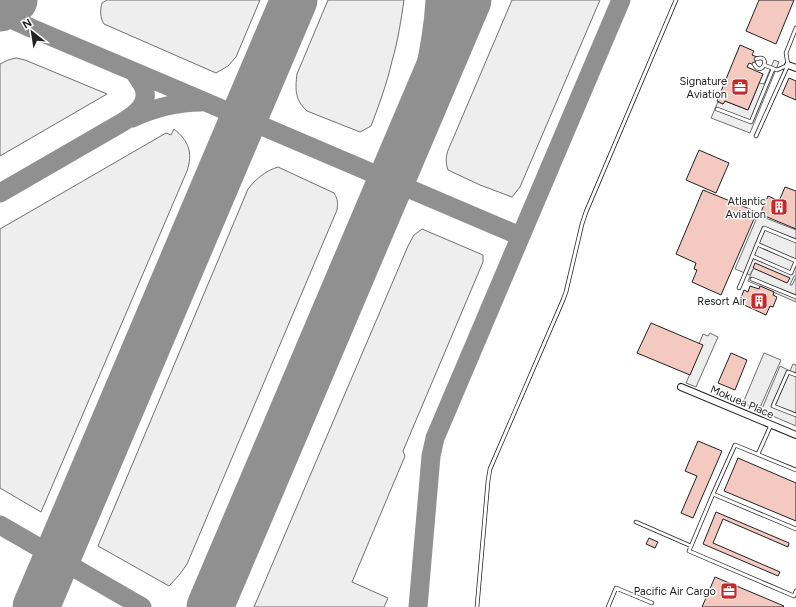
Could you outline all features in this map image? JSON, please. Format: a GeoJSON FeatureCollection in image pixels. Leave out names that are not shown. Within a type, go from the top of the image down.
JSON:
{"type":"FeatureCollection","features":[{"type":"Feature","properties":{"kind":"street"},"geometry":{"type":"LineString","coordinates":[[788,64],[796,66]]}},
{"type":"Feature","properties":{"kind":"street","name":"Mokuea Place"},"geometry":{"type":"LineString","coordinates":[[681,387],[796,435]]}},
{"type":"Feature","properties":{"kind":"lane"},"geometry":{"type":"LineString","coordinates":[[477,607],[490,469],[563,300],[586,212],[676,0]]}},
{"type":"Feature","properties":{"kind":"lane"},"geometry":{"type":"LineString","coordinates":[[756,136],[788,64],[786,53],[796,28]]}},
{"type":"Feature","properties":{"kind":"lane"},"geometry":{"type":"LineString","coordinates":[[756,59],[763,59],[764,65]]}},
{"type":"Feature","properties":{"kind":"lane"},"geometry":{"type":"LineString","coordinates":[[754,64],[759,68],[762,68],[764,65]]}},
{"type":"Feature","properties":{"kind":"lane"},"geometry":{"type":"LineString","coordinates":[[764,65],[777,70],[788,64]]}},
{"type":"Feature","properties":{"kind":"lane"},"geometry":{"type":"LineString","coordinates":[[717,109],[751,122],[773,69]]}},
{"type":"Feature","properties":{"kind":"lane"},"geometry":{"type":"LineString","coordinates":[[740,288],[764,228],[796,242]]}},
{"type":"Feature","properties":{"kind":"lane"},"geometry":{"type":"LineString","coordinates":[[752,256],[791,273],[796,261],[757,244]]}},
{"type":"Feature","properties":{"kind":"lane"},"geometry":{"type":"LineString","coordinates":[[752,278],[796,297]]}},
{"type":"Feature","properties":{"kind":"lane"},"geometry":{"type":"LineString","coordinates":[[796,375],[788,372],[773,406],[796,416]]}},
{"type":"Feature","properties":{"kind":"lane"},"geometry":{"type":"LineString","coordinates":[[758,454],[771,425]]}},
{"type":"Feature","properties":{"kind":"lane"},"geometry":{"type":"LineString","coordinates":[[796,470],[735,445],[689,551],[794,596],[796,591]]}},
{"type":"Feature","properties":{"kind":"lane"},"geometry":{"type":"LineString","coordinates":[[713,494],[796,529]]}},
{"type":"Feature","properties":{"kind":"lane"},"geometry":{"type":"LineString","coordinates":[[636,522],[691,546]]}},
{"type":"Feature","properties":{"kind":"lane"},"geometry":{"type":"LineString","coordinates":[[608,607],[616,588],[652,603]]}},
{"type":"Feature","properties":{"kind":"shaded area"},"geometry":{"type":"Polygon","coordinates":[[[107,0],[260,0],[236,57],[228,66],[216,73],[104,24],[101,17],[101,8],[102,3],[107,0]]]}},
{"type":"Feature","properties":{"kind":"shaded area"},"geometry":{"type":"Polygon","coordinates":[[[328,0],[404,0],[396,46],[383,94],[371,126],[360,132],[307,111],[298,99],[296,85],[297,74],[328,0]]]}},
{"type":"Feature","properties":{"kind":"shaded area"},"geometry":{"type":"Polygon","coordinates":[[[512,0],[600,0],[520,187],[512,197],[480,185],[448,170],[446,158],[512,0]]]}},
{"type":"Feature","properties":{"kind":"shaded area"},"geometry":{"type":"Polygon","coordinates":[[[16,58],[25,60],[107,94],[0,156],[0,64],[16,58]]]}},
{"type":"Feature","properties":{"kind":"shaded area"},"geometry":{"type":"Polygon","coordinates":[[[774,60],[779,62],[750,133],[711,118],[718,102],[723,104],[725,101],[748,110],[759,83],[764,84],[774,60]]]}},
{"type":"Feature","properties":{"kind":"shaded area"},"geometry":{"type":"Polygon","coordinates":[[[174,129],[183,138],[188,148],[190,159],[187,171],[41,512],[0,488],[0,229],[166,133],[171,135],[174,129]]]}},
{"type":"Feature","properties":{"kind":"shaded area"},"geometry":{"type":"Polygon","coordinates":[[[278,167],[334,193],[338,206],[337,210],[187,564],[169,586],[98,546],[248,189],[261,176],[278,167]]]}},
{"type":"Feature","properties":{"kind":"shaded area"},"geometry":{"type":"Polygon","coordinates":[[[758,215],[796,230],[796,276],[794,276],[790,285],[792,285],[796,277],[796,302],[748,281],[753,269],[750,275],[735,269],[758,215]]]}},
{"type":"Feature","properties":{"kind":"shaded area"},"geometry":{"type":"Polygon","coordinates":[[[422,229],[483,255],[483,262],[403,451],[405,456],[352,582],[388,598],[384,607],[254,607],[408,246],[414,235],[422,229]]]}},
{"type":"Feature","properties":{"kind":"shaded area"},"geometry":{"type":"Polygon","coordinates":[[[710,333],[718,337],[696,387],[686,383],[702,346],[699,344],[703,334],[708,336],[710,333]]]}},
{"type":"Feature","properties":{"kind":"shaded area"},"geometry":{"type":"Polygon","coordinates":[[[764,353],[781,360],[759,410],[743,403],[764,353]]]}},
{"type":"Feature","properties":{"kind":"shaded area"},"geometry":{"type":"Polygon","coordinates":[[[793,364],[796,365],[796,426],[761,411],[780,366],[790,371],[793,364]]]}},
{"type":"Feature","properties":{"kind":"building"},"geometry":{"type":"Polygon","coordinates":[[[759,0],[794,0],[776,44],[746,31],[759,0]]]}},
{"type":"Feature","properties":{"kind":"building","name":"Signature Aviation"},"geometry":{"type":"Polygon","coordinates":[[[740,45],[754,51],[752,55],[757,57],[754,65],[749,63],[747,67],[763,74],[748,110],[725,101],[723,104],[717,101],[740,45]]]}},
{"type":"Feature","properties":{"kind":"building"},"geometry":{"type":"Polygon","coordinates":[[[789,78],[796,81],[796,100],[782,94],[789,78]]]}},
{"type":"Feature","properties":{"kind":"building"},"geometry":{"type":"Polygon","coordinates":[[[699,150],[729,163],[716,193],[686,180],[699,150]]]}},
{"type":"Feature","properties":{"kind":"building","name":"Atlantic Aviation"},"geometry":{"type":"Polygon","coordinates":[[[785,187],[796,191],[796,229],[760,214],[768,196],[779,201],[785,187]]]}},
{"type":"Feature","properties":{"kind":"building"},"geometry":{"type":"Polygon","coordinates":[[[703,190],[757,212],[721,295],[692,282],[697,270],[694,269],[696,263],[676,254],[703,190]]]}},
{"type":"Feature","properties":{"kind":"building"},"geometry":{"type":"Polygon","coordinates":[[[755,263],[790,278],[787,283],[753,268],[755,263]]]}},
{"type":"Feature","properties":{"kind":"building","name":"Resort Air"},"geometry":{"type":"Polygon","coordinates":[[[750,286],[759,289],[760,286],[774,292],[773,295],[777,297],[773,307],[770,306],[766,315],[742,304],[744,301],[740,300],[744,290],[748,292],[750,286]]]}},
{"type":"Feature","properties":{"kind":"building"},"geometry":{"type":"Polygon","coordinates":[[[651,323],[703,345],[690,375],[637,353],[651,323]]]}},
{"type":"Feature","properties":{"kind":"building"},"geometry":{"type":"Polygon","coordinates":[[[731,353],[747,360],[735,390],[718,383],[731,353]]]}},
{"type":"Feature","properties":{"kind":"building"},"geometry":{"type":"Polygon","coordinates":[[[698,441],[722,451],[693,518],[681,513],[697,476],[685,471],[698,441]]]}},
{"type":"Feature","properties":{"kind":"building"},"geometry":{"type":"Polygon","coordinates":[[[738,458],[796,483],[796,521],[724,491],[738,458]]]}},
{"type":"Feature","properties":{"kind":"building"},"geometry":{"type":"Polygon","coordinates":[[[716,512],[789,543],[788,547],[723,519],[713,543],[780,572],[778,576],[703,544],[716,512]]]}},
{"type":"Feature","properties":{"kind":"building"},"geometry":{"type":"Polygon","coordinates":[[[649,538],[658,542],[655,548],[646,544],[649,538]]]}},
{"type":"Feature","properties":{"kind":"building","name":"Pacific Air Cargo"},"geometry":{"type":"Polygon","coordinates":[[[715,577],[784,606],[702,607],[715,577]]]}},
{"type":"Feature","properties":{"kind":"taxiway"},"geometry":{"type":"LineString","coordinates":[[399,163],[417,103],[427,62],[435,0]]}},
{"type":"Feature","properties":{"kind":"taxiway"},"geometry":{"type":"LineString","coordinates":[[418,607],[431,456],[435,438],[621,0]]}},
{"type":"Feature","properties":{"kind":"taxiway"},"geometry":{"type":"LineString","coordinates":[[0,14],[520,236]]}},
{"type":"Feature","properties":{"kind":"taxiway"},"geometry":{"type":"LineString","coordinates":[[0,193],[123,122],[138,111],[144,102],[145,90],[133,71]]}},
{"type":"Feature","properties":{"kind":"taxiway"},"geometry":{"type":"LineString","coordinates":[[132,118],[165,106],[201,102]]}},
{"type":"Feature","properties":{"kind":"taxiway"},"geometry":{"type":"LineString","coordinates":[[0,525],[142,607]]}},
{"type":"Feature","properties":{"kind":"runway"},"geometry":{"type":"LineString","coordinates":[[0,8],[14,0]]}},
{"type":"Feature","properties":{"kind":"runway"},"geometry":{"type":"LineString","coordinates":[[36,607],[294,0]]}},
{"type":"Feature","properties":{"kind":"runway"},"geometry":{"type":"LineString","coordinates":[[210,607],[468,0]]}},
{"type":"Feature","properties":{"kind":"place","name":"Signature Aviation"},"geometry":{"type":"Point","coordinates":[740,87]}},
{"type":"Feature","properties":{"kind":"place","name":"Atlantic Aviation"},"geometry":{"type":"Point","coordinates":[779,207]}},
{"type":"Feature","properties":{"kind":"place","name":"Resort Air"},"geometry":{"type":"Point","coordinates":[759,301]}},
{"type":"Feature","properties":{"kind":"place","name":"Pacific Air Cargo"},"geometry":{"type":"Point","coordinates":[729,591]}}]}
